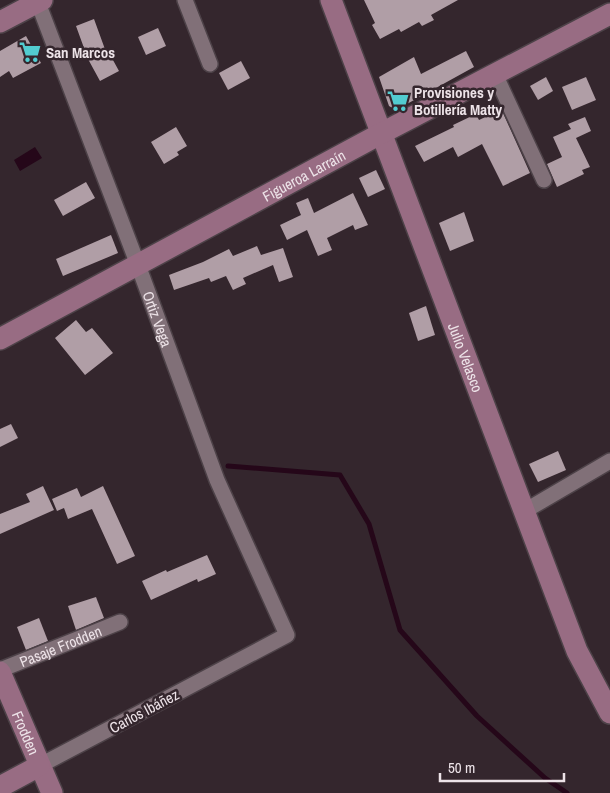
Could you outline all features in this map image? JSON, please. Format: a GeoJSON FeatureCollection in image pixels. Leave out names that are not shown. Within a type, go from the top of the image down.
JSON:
{"type":"FeatureCollection","features":[{"type":"Feature","properties":{"kind":"main road","name":"Julio Velasco"},"geometry":{"type":"LineString","coordinates":[[331,0],[577,651],[610,713]]}},
{"type":"Feature","properties":{"kind":"main road"},"geometry":{"type":"LineString","coordinates":[[0,22],[39,1]]}},
{"type":"Feature","properties":{"kind":"main road","name":"Figueroa Larraín"},"geometry":{"type":"LineString","coordinates":[[0,339],[610,14]]}},
{"type":"Feature","properties":{"kind":"main road","name":"Frodden"},"geometry":{"type":"LineString","coordinates":[[1,675],[52,793]]}},
{"type":"Feature","properties":{"kind":"main road","name":"Carlos Ibáñez"},"geometry":{"type":"LineString","coordinates":[[0,787],[39,766]]}},
{"type":"Feature","properties":{"kind":"street"},"geometry":{"type":"LineString","coordinates":[[185,0],[210,64]]}},
{"type":"Feature","properties":{"kind":"street","name":"Ortiz Vega"},"geometry":{"type":"LineString","coordinates":[[39,1],[217,480],[287,634]]}},
{"type":"Feature","properties":{"kind":"street"},"geometry":{"type":"LineString","coordinates":[[495,74],[544,180]]}},
{"type":"Feature","properties":{"kind":"street"},"geometry":{"type":"LineString","coordinates":[[523,512],[610,461]]}},
{"type":"Feature","properties":{"kind":"street","name":"Pasaje Frodden"},"geometry":{"type":"LineString","coordinates":[[1,675],[120,622]]}},
{"type":"Feature","properties":{"kind":"street","name":"Carlos Ibáñez"},"geometry":{"type":"LineString","coordinates":[[39,766],[287,634]]}},
{"type":"Feature","properties":{"kind":"shaded area"},"geometry":{"type":"Polygon","coordinates":[[[35,147],[42,158],[20,171],[14,160],[35,147]]]}},
{"type":"Feature","properties":{"kind":"building"},"geometry":{"type":"Polygon","coordinates":[[[364,0],[458,0],[431,15],[434,20],[422,26],[419,22],[401,32],[399,29],[380,39],[372,25],[375,23],[364,0]]]}},
{"type":"Feature","properties":{"kind":"building"},"geometry":{"type":"Polygon","coordinates":[[[94,19],[106,52],[108,51],[119,71],[100,81],[88,59],[76,26],[94,19]]]}},
{"type":"Feature","properties":{"kind":"building"},"geometry":{"type":"Polygon","coordinates":[[[158,28],[166,46],[146,55],[138,37],[158,28]]]}},
{"type":"Feature","properties":{"kind":"building"},"geometry":{"type":"Polygon","coordinates":[[[26,36],[41,63],[13,78],[9,71],[0,77],[0,51],[26,36]]]}},
{"type":"Feature","properties":{"kind":"building"},"geometry":{"type":"Polygon","coordinates":[[[466,51],[474,67],[396,110],[389,106],[379,77],[414,57],[421,74],[466,51]]]}},
{"type":"Feature","properties":{"kind":"building"},"geometry":{"type":"Polygon","coordinates":[[[241,61],[250,78],[228,90],[219,73],[241,61]]]}},
{"type":"Feature","properties":{"kind":"building"},"geometry":{"type":"Polygon","coordinates":[[[546,77],[553,91],[538,100],[530,86],[546,77]]]}},
{"type":"Feature","properties":{"kind":"building"},"geometry":{"type":"Polygon","coordinates":[[[586,77],[596,100],[572,110],[562,87],[586,77]]]}},
{"type":"Feature","properties":{"kind":"building"},"geometry":{"type":"Polygon","coordinates":[[[500,110],[530,173],[503,186],[482,144],[458,157],[453,147],[424,162],[415,146],[476,114],[479,120],[500,110]]]}},
{"type":"Feature","properties":{"kind":"building"},"geometry":{"type":"Polygon","coordinates":[[[585,117],[591,131],[576,138],[590,167],[582,170],[584,174],[557,187],[547,164],[562,157],[553,137],[571,129],[568,124],[585,117]]]}},
{"type":"Feature","properties":{"kind":"building"},"geometry":{"type":"Polygon","coordinates":[[[176,127],[187,146],[177,152],[179,155],[164,164],[151,142],[176,127]]]}},
{"type":"Feature","properties":{"kind":"building"},"geometry":{"type":"Polygon","coordinates":[[[376,170],[385,189],[368,197],[359,178],[376,170]]]}},
{"type":"Feature","properties":{"kind":"building"},"geometry":{"type":"Polygon","coordinates":[[[86,182],[95,198],[63,216],[54,200],[86,182]]]}},
{"type":"Feature","properties":{"kind":"building"},"geometry":{"type":"Polygon","coordinates":[[[353,193],[368,225],[355,230],[353,225],[327,238],[332,250],[318,256],[307,230],[287,240],[280,225],[301,215],[296,203],[308,198],[314,213],[353,193]]]}},
{"type":"Feature","properties":{"kind":"building"},"geometry":{"type":"Polygon","coordinates":[[[464,212],[474,241],[450,251],[439,223],[464,212]]]}},
{"type":"Feature","properties":{"kind":"building"},"geometry":{"type":"Polygon","coordinates":[[[111,235],[118,253],[63,276],[56,259],[111,235]]]}},
{"type":"Feature","properties":{"kind":"building"},"geometry":{"type":"Polygon","coordinates":[[[257,246],[261,255],[283,248],[293,277],[279,282],[273,265],[243,278],[246,284],[233,290],[226,276],[211,282],[209,278],[174,290],[169,275],[203,262],[229,249],[233,256],[257,246]]]}},
{"type":"Feature","properties":{"kind":"building"},"geometry":{"type":"Polygon","coordinates":[[[426,306],[435,335],[418,341],[409,313],[426,306]]]}},
{"type":"Feature","properties":{"kind":"building"},"geometry":{"type":"Polygon","coordinates":[[[76,320],[86,332],[92,328],[113,353],[85,375],[55,338],[76,320]]]}},
{"type":"Feature","properties":{"kind":"building"},"geometry":{"type":"Polygon","coordinates":[[[11,424],[18,438],[0,447],[0,429],[11,424]]]}},
{"type":"Feature","properties":{"kind":"building"},"geometry":{"type":"Polygon","coordinates":[[[558,451],[566,470],[538,482],[529,464],[558,451]]]}},
{"type":"Feature","properties":{"kind":"building"},"geometry":{"type":"Polygon","coordinates":[[[43,486],[54,510],[0,534],[0,514],[30,502],[26,494],[43,486]]]}},
{"type":"Feature","properties":{"kind":"building"},"geometry":{"type":"Polygon","coordinates":[[[103,486],[135,556],[117,564],[92,509],[68,519],[64,508],[57,511],[52,499],[77,488],[81,497],[103,486]]]}},
{"type":"Feature","properties":{"kind":"building"},"geometry":{"type":"Polygon","coordinates":[[[207,555],[216,574],[198,582],[197,579],[151,600],[142,581],[207,555]]]}},
{"type":"Feature","properties":{"kind":"building"},"geometry":{"type":"Polygon","coordinates":[[[96,597],[104,618],[76,630],[68,606],[96,597]]]}},
{"type":"Feature","properties":{"kind":"building"},"geometry":{"type":"Polygon","coordinates":[[[39,618],[48,641],[26,650],[17,627],[39,618]]]}},
{"type":"Feature","properties":{"kind":"waterway"},"geometry":{"type":"LineString","coordinates":[[228,466],[340,475],[369,524],[400,630],[477,716],[545,778],[567,793]]}},
{"type":"Feature","properties":{"kind":"place","name":"San Marcos"},"geometry":{"type":"Point","coordinates":[30,52]}},
{"type":"Feature","properties":{"kind":"place","name":"Provisiones y Botillería Matty"},"geometry":{"type":"Point","coordinates":[398,101]}}]}
